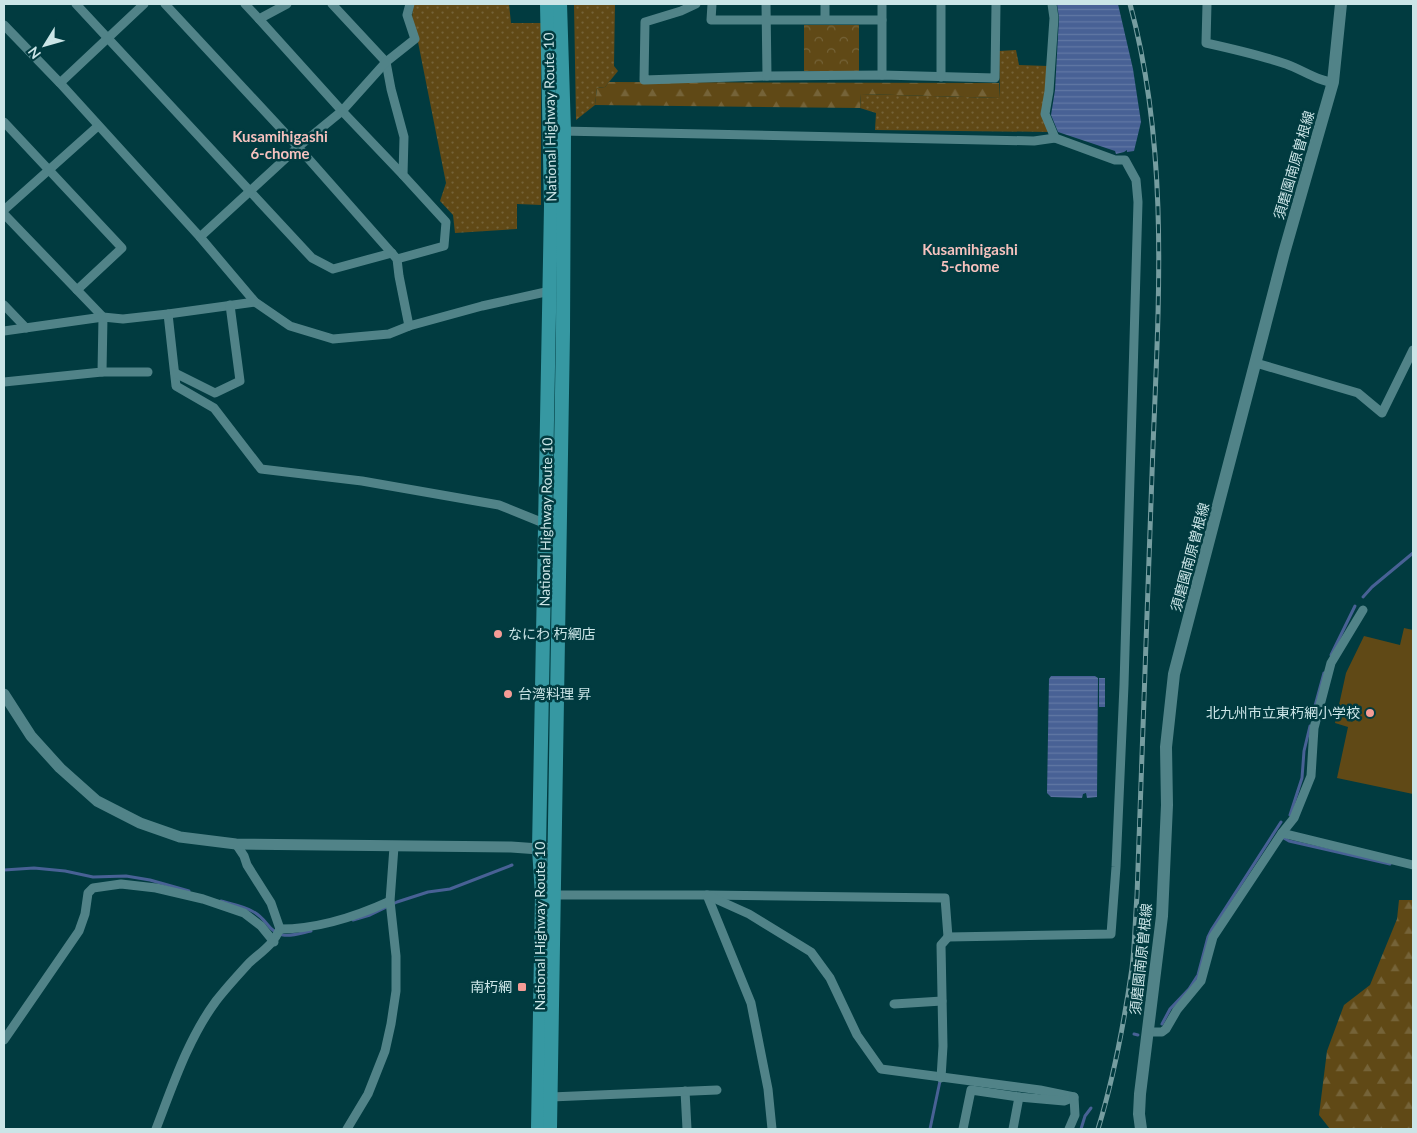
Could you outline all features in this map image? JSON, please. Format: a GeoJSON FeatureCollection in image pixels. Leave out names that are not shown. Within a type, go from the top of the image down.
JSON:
{"type":"FeatureCollection","features":[{"type":"Feature","properties":{"kind":"highway","name":"National Highway Route 10"},"geometry":{"type":"LineString","coordinates":[[538,1129],[548,895],[554,848],[563,332],[557,131],[547,4]]}},
{"type":"Feature","properties":{"kind":"highway","name":"National Highway Route 10"},"geometry":{"type":"LineString","coordinates":[[550,1129],[548,895],[540,849],[550,291],[560,4]]}},
{"type":"Feature","properties":{"kind":"main road","name":"須磨園南原曽根線"},"geometry":{"type":"LineString","coordinates":[[1141,1129],[1139,1114],[1140,1094],[1162,916],[1167,805],[1166,747],[1174,674],[1284,253],[1334,82],[1341,4]]}},
{"type":"Feature","properties":{"kind":"street"},"geometry":{"type":"LineString","coordinates":[[76,4],[312,258],[333,268],[444,246],[446,222],[404,175],[342,112],[245,4]]}},
{"type":"Feature","properties":{"kind":"street"},"geometry":{"type":"LineString","coordinates":[[60,83],[144,4]]}},
{"type":"Feature","properties":{"kind":"street"},"geometry":{"type":"LineString","coordinates":[[165,4],[298,147],[394,256],[409,326]]}},
{"type":"Feature","properties":{"kind":"street"},"geometry":{"type":"LineString","coordinates":[[259,19],[287,4]]}},
{"type":"Feature","properties":{"kind":"street"},"geometry":{"type":"LineString","coordinates":[[332,4],[386,62],[404,137],[404,175]]}},
{"type":"Feature","properties":{"kind":"street"},"geometry":{"type":"LineString","coordinates":[[200,237],[298,147],[342,112],[386,62],[415,39],[408,15],[410,4]]}},
{"type":"Feature","properties":{"kind":"street"},"geometry":{"type":"LineString","coordinates":[[696,4],[681,11],[645,22],[644,80],[882,75],[995,78],[996,4]]}},
{"type":"Feature","properties":{"kind":"street"},"geometry":{"type":"LineString","coordinates":[[712,4],[711,20],[882,20]]}},
{"type":"Feature","properties":{"kind":"street"},"geometry":{"type":"LineString","coordinates":[[766,4],[767,76]]}},
{"type":"Feature","properties":{"kind":"street"},"geometry":{"type":"LineString","coordinates":[[825,4],[825,19]]}},
{"type":"Feature","properties":{"kind":"street"},"geometry":{"type":"LineString","coordinates":[[882,4],[882,75]]}},
{"type":"Feature","properties":{"kind":"street"},"geometry":{"type":"LineString","coordinates":[[941,4],[941,77]]}},
{"type":"Feature","properties":{"kind":"street"},"geometry":{"type":"LineString","coordinates":[[1052,4],[1054,18],[1050,91],[1045,114],[1055,138]]}},
{"type":"Feature","properties":{"kind":"street"},"geometry":{"type":"LineString","coordinates":[[1207,4],[1206,43],[1261,55],[1302,70],[1326,82],[1334,82]]}},
{"type":"Feature","properties":{"kind":"street"},"geometry":{"type":"LineString","coordinates":[[4,25],[60,83],[200,237],[255,302],[290,326],[332,339],[389,334],[409,326],[482,306],[550,291]]}},
{"type":"Feature","properties":{"kind":"street"},"geometry":{"type":"LineString","coordinates":[[4,122],[122,248],[77,290]]}},
{"type":"Feature","properties":{"kind":"street"},"geometry":{"type":"LineString","coordinates":[[98,126],[4,212],[103,317],[102,372]]}},
{"type":"Feature","properties":{"kind":"street"},"geometry":{"type":"LineString","coordinates":[[557,131],[1034,141],[1055,138],[1114,160],[1125,160],[1136,180],[1138,202],[1124,685],[1111,934],[948,937]]}},
{"type":"Feature","properties":{"kind":"street"},"geometry":{"type":"LineString","coordinates":[[4,331],[103,317],[123,319],[255,302]]}},
{"type":"Feature","properties":{"kind":"street"},"geometry":{"type":"LineString","coordinates":[[4,304],[26,328]]}},
{"type":"Feature","properties":{"kind":"street"},"geometry":{"type":"LineString","coordinates":[[175,374],[215,393],[240,381],[230,305]]}},
{"type":"Feature","properties":{"kind":"street"},"geometry":{"type":"LineString","coordinates":[[168,314],[176,386],[214,408],[261,469],[362,481],[499,505],[546,524]]}},
{"type":"Feature","properties":{"kind":"street"},"geometry":{"type":"LineString","coordinates":[[1256,363],[1358,393],[1382,413],[1413,350]]}},
{"type":"Feature","properties":{"kind":"street"},"geometry":{"type":"LineString","coordinates":[[4,382],[102,372],[148,372]]}},
{"type":"Feature","properties":{"kind":"street"},"geometry":{"type":"LineString","coordinates":[[1148,1030],[1162,1032],[1166,1029],[1177,1010],[1201,981],[1213,937],[1294,818],[1310,776],[1314,728],[1331,663],[1363,610]]}},
{"type":"Feature","properties":{"kind":"street"},"geometry":{"type":"LineString","coordinates":[[4,694],[31,736],[60,768],[97,801],[140,823],[180,837],[236,844],[554,848]]}},
{"type":"Feature","properties":{"kind":"street"},"geometry":{"type":"LineString","coordinates":[[1282,833],[1413,864]]}},
{"type":"Feature","properties":{"kind":"street"},"geometry":{"type":"LineString","coordinates":[[156,1129],[181,1063],[206,1016],[218,998],[250,963],[274,942],[280,929],[271,904],[236,844]]}},
{"type":"Feature","properties":{"kind":"street"},"geometry":{"type":"LineString","coordinates":[[347,1129],[368,1094],[385,1051],[391,1024],[396,990],[396,956],[390,901],[394,847]]}},
{"type":"Feature","properties":{"kind":"street"},"geometry":{"type":"LineString","coordinates":[[4,1040],[79,931],[85,914],[88,893],[93,888],[121,884],[156,888],[202,900],[244,913],[261,926],[274,942]]}},
{"type":"Feature","properties":{"kind":"street"},"geometry":{"type":"LineString","coordinates":[[548,895],[945,898],[948,937],[941,946],[941,1078]]}},
{"type":"Feature","properties":{"kind":"street"},"geometry":{"type":"LineString","coordinates":[[707,895],[749,914],[811,952],[830,978],[857,1035],[881,1069],[1040,1090],[1074,1098]]}},
{"type":"Feature","properties":{"kind":"street"},"geometry":{"type":"LineString","coordinates":[[707,895],[751,1003],[768,1089],[772,1129]]}},
{"type":"Feature","properties":{"kind":"street"},"geometry":{"type":"LineString","coordinates":[[280,929],[298,929],[336,921],[390,901]]}},
{"type":"Feature","properties":{"kind":"street"},"geometry":{"type":"LineString","coordinates":[[894,1004],[942,1001]]}},
{"type":"Feature","properties":{"kind":"street"},"geometry":{"type":"LineString","coordinates":[[550,1097],[717,1090]]}},
{"type":"Feature","properties":{"kind":"street"},"geometry":{"type":"LineString","coordinates":[[963,1129],[971,1090],[1064,1101],[1074,1098]]}},
{"type":"Feature","properties":{"kind":"street"},"geometry":{"type":"LineString","coordinates":[[685,1091],[687,1129]]}},
{"type":"Feature","properties":{"kind":"street"},"geometry":{"type":"LineString","coordinates":[[1013,1129],[1019,1097]]}},
{"type":"Feature","properties":{"kind":"street"},"geometry":{"type":"LineString","coordinates":[[1069,1129],[1074,1115],[1074,1098]]}},
{"type":"Feature","properties":{"kind":"green space"},"geometry":{"type":"Polygon","coordinates":[[[413,4],[509,4],[511,23],[541,23],[541,205],[517,204],[517,229],[455,233],[453,215],[440,201],[446,183],[412,20],[413,4]]]}},
{"type":"Feature","properties":{"kind":"green space"},"geometry":{"type":"Polygon","coordinates":[[[574,4],[615,4],[614,66],[618,71],[605,87],[597,88],[595,105],[576,120],[574,4]]]}},
{"type":"Feature","properties":{"kind":"green space"},"geometry":{"type":"Polygon","coordinates":[[[804,25],[859,25],[859,71],[804,71],[804,25]]]}},
{"type":"Feature","properties":{"kind":"green space"},"geometry":{"type":"Polygon","coordinates":[[[1016,50],[1019,65],[1048,66],[1047,91],[1050,132],[875,130],[876,113],[860,108],[861,94],[1000,98],[999,51],[1016,50]]]}},
{"type":"Feature","properties":{"kind":"green space"},"geometry":{"type":"Polygon","coordinates":[[[609,82],[999,83],[1000,98],[861,94],[860,108],[595,105],[597,88],[605,87],[609,82]]]}},
{"type":"Feature","properties":{"kind":"green space"},"geometry":{"type":"Polygon","coordinates":[[[1404,628],[1413,630],[1413,794],[1337,778],[1348,727],[1335,723],[1346,673],[1364,636],[1400,645],[1404,628]]]}},
{"type":"Feature","properties":{"kind":"green space"},"geometry":{"type":"Polygon","coordinates":[[[1399,900],[1413,900],[1413,1129],[1330,1129],[1319,1115],[1327,1051],[1344,1005],[1370,985],[1397,919],[1399,900]]]}},
{"type":"Feature","properties":{"kind":"water"},"geometry":{"type":"Polygon","coordinates":[[[1057,4],[1118,4],[1133,69],[1141,122],[1134,151],[1127,152],[1127,150],[1116,154],[1115,151],[1058,132],[1051,115],[1055,90],[1059,18],[1057,4]]]}},
{"type":"Feature","properties":{"kind":"water"},"geometry":{"type":"Polygon","coordinates":[[[1051,676],[1095,676],[1098,678],[1097,797],[1087,798],[1086,793],[1083,794],[1082,798],[1051,797],[1047,793],[1049,679],[1051,676]]]}},
{"type":"Feature","properties":{"kind":"water"},"geometry":{"type":"Polygon","coordinates":[[[1099,678],[1105,678],[1105,707],[1099,707],[1099,678]]]}},
{"type":"Feature","properties":{"kind":"waterway"},"geometry":{"type":"LineString","coordinates":[[1363,597],[1372,587],[1413,553]]}},
{"type":"Feature","properties":{"kind":"waterway"},"geometry":{"type":"LineString","coordinates":[[1331,655],[1355,606]]}},
{"type":"Feature","properties":{"kind":"waterway"},"geometry":{"type":"LineString","coordinates":[[1312,717],[1324,673]]}},
{"type":"Feature","properties":{"kind":"waterway"},"geometry":{"type":"LineString","coordinates":[[1290,815],[1302,778],[1304,751],[1310,726]]}},
{"type":"Feature","properties":{"kind":"waterway"},"geometry":{"type":"LineString","coordinates":[[1162,1024],[1170,1009],[1189,989],[1198,975],[1212,929],[1281,822]]}},
{"type":"Feature","properties":{"kind":"waterway"},"geometry":{"type":"LineString","coordinates":[[1282,837],[1289,841],[1390,864]]}},
{"type":"Feature","properties":{"kind":"waterway"},"geometry":{"type":"LineString","coordinates":[[353,920],[370,915],[397,902],[428,892],[450,889],[512,865]]}},
{"type":"Feature","properties":{"kind":"waterway"},"geometry":{"type":"LineString","coordinates":[[4,870],[34,868],[65,871],[93,877],[126,876],[150,880],[189,891]]}},
{"type":"Feature","properties":{"kind":"waterway"},"geometry":{"type":"LineString","coordinates":[[221,901],[249,909],[262,918],[277,933],[282,935],[293,935],[311,931]]}},
{"type":"Feature","properties":{"kind":"waterway"},"geometry":{"type":"LineString","coordinates":[[1134,1034],[1138,1035]]}},
{"type":"Feature","properties":{"kind":"waterway"},"geometry":{"type":"LineString","coordinates":[[930,1129],[940,1081]]}},
{"type":"Feature","properties":{"kind":"waterway"},"geometry":{"type":"LineString","coordinates":[[1081,1129],[1085,1116],[1091,1108]]}},
{"type":"Feature","properties":{"kind":"railway"},"geometry":{"type":"LineString","coordinates":[[1098,1129],[1118,1050],[1134,950],[1159,280],[1156,168],[1151,113],[1142,58],[1130,4]]}},
{"type":"Feature","properties":{"kind":"place","name":"なにわ 朽網店"},"geometry":{"type":"Point","coordinates":[498,634]}},
{"type":"Feature","properties":{"kind":"place","name":"台湾料理 昇"},"geometry":{"type":"Point","coordinates":[508,694]}},
{"type":"Feature","properties":{"kind":"place","name":"北九州市立東朽網小学校"},"geometry":{"type":"Point","coordinates":[1370,713]}},
{"type":"Feature","properties":{"kind":"place","name":"南朽網"},"geometry":{"type":"Point","coordinates":[522,987]}},
{"type":"Feature","properties":{"kind":"district","name":"Kusamihigashi 6-chome"},"geometry":{"type":"Point","coordinates":[280,146]}},
{"type":"Feature","properties":{"kind":"district","name":"Kusamihigashi 5-chome"},"geometry":{"type":"Point","coordinates":[970,258]}}]}
